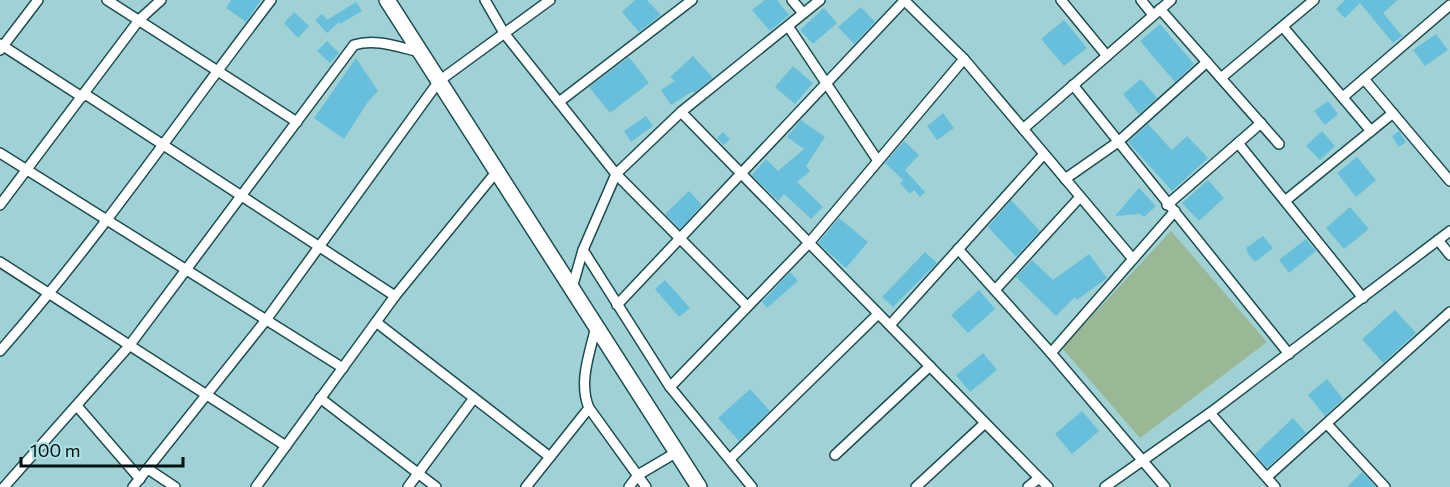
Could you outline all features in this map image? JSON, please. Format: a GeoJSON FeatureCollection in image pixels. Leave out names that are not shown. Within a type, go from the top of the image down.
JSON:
{"type":"FeatureCollection","features":[{"type":"Feature","properties":{"kind":"highway"},"geometry":{"type":"LineString","coordinates":[[387,0],[699,487]]}},
{"type":"Feature","properties":{"kind":"street"},"geometry":{"type":"LineString","coordinates":[[38,0],[1,47],[162,145],[395,296]]}},
{"type":"Feature","properties":{"kind":"street"},"geometry":{"type":"LineString","coordinates":[[107,0],[297,122]]}},
{"type":"Feature","properties":{"kind":"street"},"geometry":{"type":"LineString","coordinates":[[0,205],[139,20],[161,0]]}},
{"type":"Feature","properties":{"kind":"street"},"geometry":{"type":"LineString","coordinates":[[0,351],[50,294],[107,221],[271,0]]}},
{"type":"Feature","properties":{"kind":"street"},"geometry":{"type":"LineString","coordinates":[[485,0],[504,33],[616,174],[747,306]]}},
{"type":"Feature","properties":{"kind":"street"},"geometry":{"type":"LineString","coordinates":[[134,487],[266,320],[439,81],[550,0]]}},
{"type":"Feature","properties":{"kind":"street"},"geometry":{"type":"LineString","coordinates":[[559,102],[692,0]]}},
{"type":"Feature","properties":{"kind":"street"},"geometry":{"type":"LineString","coordinates":[[792,0],[803,14]]}},
{"type":"Feature","properties":{"kind":"street"},"geometry":{"type":"LineString","coordinates":[[572,288],[583,250],[616,174],[681,112],[820,0]]}},
{"type":"Feature","properties":{"kind":"street"},"geometry":{"type":"LineString","coordinates":[[616,305],[827,85],[904,0],[964,59],[1132,259]]}},
{"type":"Feature","properties":{"kind":"street"},"geometry":{"type":"LineString","coordinates":[[1061,0],[1107,56]]}},
{"type":"Feature","properties":{"kind":"street"},"geometry":{"type":"LineString","coordinates":[[1141,0],[1157,12],[1207,62],[1279,144]]}},
{"type":"Feature","properties":{"kind":"street"},"geometry":{"type":"LineString","coordinates":[[1023,129],[1171,0]]}},
{"type":"Feature","properties":{"kind":"street"},"geometry":{"type":"LineString","coordinates":[[1297,0],[1304,8]]}},
{"type":"Feature","properties":{"kind":"street"},"geometry":{"type":"LineString","coordinates":[[1221,78],[1314,0]]}},
{"type":"Feature","properties":{"kind":"street"},"geometry":{"type":"LineString","coordinates":[[1343,97],[1449,3]]}},
{"type":"Feature","properties":{"kind":"street"},"geometry":{"type":"LineString","coordinates":[[788,26],[878,161]]}},
{"type":"Feature","properties":{"kind":"street"},"geometry":{"type":"LineString","coordinates":[[1283,27],[1371,131]]}},
{"type":"Feature","properties":{"kind":"street"},"geometry":{"type":"LineString","coordinates":[[4,487],[129,346],[354,45],[365,41],[375,42],[420,52]]}},
{"type":"Feature","properties":{"kind":"street"},"geometry":{"type":"LineString","coordinates":[[670,387],[809,243],[964,59]]}},
{"type":"Feature","properties":{"kind":"street"},"geometry":{"type":"LineString","coordinates":[[1065,179],[1118,142],[1207,62]]}},
{"type":"Feature","properties":{"kind":"street"},"geometry":{"type":"LineString","coordinates":[[1364,79],[1450,181]]}},
{"type":"Feature","properties":{"kind":"street"},"geometry":{"type":"LineString","coordinates":[[1072,86],[1289,354]]}},
{"type":"Feature","properties":{"kind":"street"},"geometry":{"type":"LineString","coordinates":[[681,112],[1048,487]]}},
{"type":"Feature","properties":{"kind":"street"},"geometry":{"type":"LineString","coordinates":[[1285,201],[1393,113]]}},
{"type":"Feature","properties":{"kind":"street"},"geometry":{"type":"LineString","coordinates":[[1051,353],[1132,259],[1171,208],[1261,123]]}},
{"type":"Feature","properties":{"kind":"street"},"geometry":{"type":"LineString","coordinates":[[1238,143],[1363,298]]}},
{"type":"Feature","properties":{"kind":"street"},"geometry":{"type":"LineString","coordinates":[[0,153],[343,368]]}},
{"type":"Feature","properties":{"kind":"street"},"geometry":{"type":"LineString","coordinates":[[890,325],[1044,154]]}},
{"type":"Feature","properties":{"kind":"street"},"geometry":{"type":"LineString","coordinates":[[270,487],[259,484],[395,296],[497,171]]}},
{"type":"Feature","properties":{"kind":"street"},"geometry":{"type":"LineString","coordinates":[[995,290],[1080,197]]}},
{"type":"Feature","properties":{"kind":"street"},"geometry":{"type":"LineString","coordinates":[[1105,487],[1210,413],[1450,231]]}},
{"type":"Feature","properties":{"kind":"street"},"geometry":{"type":"LineString","coordinates":[[1438,240],[1450,255]]}},
{"type":"Feature","properties":{"kind":"street"},"geometry":{"type":"LineString","coordinates":[[958,249],[1051,353],[1164,487]]}},
{"type":"Feature","properties":{"kind":"street"},"geometry":{"type":"LineString","coordinates":[[583,250],[670,387],[752,487]]}},
{"type":"Feature","properties":{"kind":"street"},"geometry":{"type":"LineString","coordinates":[[0,262],[286,446]]}},
{"type":"Feature","properties":{"kind":"street"},"geometry":{"type":"LineString","coordinates":[[1267,477],[1450,312]]}},
{"type":"Feature","properties":{"kind":"street"},"geometry":{"type":"LineString","coordinates":[[730,459],[878,314]]}},
{"type":"Feature","properties":{"kind":"street"},"geometry":{"type":"LineString","coordinates":[[376,322],[550,457]]}},
{"type":"Feature","properties":{"kind":"street"},"geometry":{"type":"LineString","coordinates":[[596,326],[584,375],[585,398],[589,408],[646,487]]}},
{"type":"Feature","properties":{"kind":"street"},"geometry":{"type":"LineString","coordinates":[[835,455],[930,366]]}},
{"type":"Feature","properties":{"kind":"street"},"geometry":{"type":"LineString","coordinates":[[320,398],[436,487]]}},
{"type":"Feature","properties":{"kind":"street"},"geometry":{"type":"LineString","coordinates":[[408,487],[474,398]]}},
{"type":"Feature","properties":{"kind":"street"},"geometry":{"type":"LineString","coordinates":[[77,406],[140,479]]}},
{"type":"Feature","properties":{"kind":"street"},"geometry":{"type":"LineString","coordinates":[[526,487],[589,408]]}},
{"type":"Feature","properties":{"kind":"street"},"geometry":{"type":"LineString","coordinates":[[1210,413],[1275,487]]}},
{"type":"Feature","properties":{"kind":"street"},"geometry":{"type":"LineString","coordinates":[[921,485],[986,423]]}},
{"type":"Feature","properties":{"kind":"street"},"geometry":{"type":"LineString","coordinates":[[1327,423],[1384,487]]}},
{"type":"Feature","properties":{"kind":"street"},"geometry":{"type":"LineString","coordinates":[[629,487],[638,475],[677,452]]}},
{"type":"Feature","properties":{"kind":"street"},"geometry":{"type":"LineString","coordinates":[[148,469],[175,487]]}},
{"type":"Feature","properties":{"kind":"street"},"geometry":{"type":"LineString","coordinates":[[1028,487],[1039,478]]}},
{"type":"Feature","properties":{"kind":"green space"},"geometry":{"type":"Polygon","coordinates":[[[1171,231],[1267,342],[1140,438],[1062,348],[1171,231]]]}},
{"type":"Feature","properties":{"kind":"building"},"geometry":{"type":"Polygon","coordinates":[[[231,0],[261,0],[246,22],[226,8],[231,0]]]}},
{"type":"Feature","properties":{"kind":"building"},"geometry":{"type":"Polygon","coordinates":[[[635,0],[647,0],[661,15],[639,32],[622,12],[635,0]]]}},
{"type":"Feature","properties":{"kind":"building"},"geometry":{"type":"Polygon","coordinates":[[[765,0],[777,0],[789,15],[770,31],[752,10],[765,0]]]}},
{"type":"Feature","properties":{"kind":"building"},"geometry":{"type":"Polygon","coordinates":[[[1345,0],[1398,0],[1383,13],[1402,36],[1393,43],[1360,3],[1345,18],[1336,9],[1345,0]]]}},
{"type":"Feature","properties":{"kind":"building"},"geometry":{"type":"Polygon","coordinates":[[[356,2],[362,11],[340,24],[339,22],[327,33],[315,20],[322,14],[327,20],[356,2]]]}},
{"type":"Feature","properties":{"kind":"building"},"geometry":{"type":"Polygon","coordinates":[[[861,7],[875,22],[854,44],[838,27],[861,7]]]}},
{"type":"Feature","properties":{"kind":"building"},"geometry":{"type":"Polygon","coordinates":[[[824,8],[837,23],[813,44],[800,30],[824,8]]]}},
{"type":"Feature","properties":{"kind":"building"},"geometry":{"type":"Polygon","coordinates":[[[294,12],[309,26],[298,38],[284,23],[294,12]]]}},
{"type":"Feature","properties":{"kind":"building"},"geometry":{"type":"Polygon","coordinates":[[[1064,20],[1087,48],[1064,66],[1041,39],[1064,20]]]}},
{"type":"Feature","properties":{"kind":"building"},"geometry":{"type":"Polygon","coordinates":[[[1160,24],[1194,64],[1175,82],[1140,41],[1160,24]]]}},
{"type":"Feature","properties":{"kind":"building"},"geometry":{"type":"Polygon","coordinates":[[[1436,34],[1448,50],[1425,66],[1413,50],[1436,34]]]}},
{"type":"Feature","properties":{"kind":"building"},"geometry":{"type":"Polygon","coordinates":[[[327,41],[339,53],[330,63],[317,51],[327,41]]]}},
{"type":"Feature","properties":{"kind":"building"},"geometry":{"type":"Polygon","coordinates":[[[693,56],[713,78],[694,93],[693,91],[671,105],[661,90],[675,81],[670,77],[693,56]]]}},
{"type":"Feature","properties":{"kind":"building"},"geometry":{"type":"Polygon","coordinates":[[[629,57],[649,83],[610,113],[589,87],[629,57]]]}},
{"type":"Feature","properties":{"kind":"building"},"geometry":{"type":"Polygon","coordinates":[[[356,58],[378,91],[367,103],[344,139],[314,118],[356,58]]]}},
{"type":"Feature","properties":{"kind":"building"},"geometry":{"type":"Polygon","coordinates":[[[793,66],[813,83],[795,104],[775,87],[793,66]]]}},
{"type":"Feature","properties":{"kind":"building"},"geometry":{"type":"Polygon","coordinates":[[[1141,79],[1157,98],[1139,114],[1123,94],[1141,79]]]}},
{"type":"Feature","properties":{"kind":"building"},"geometry":{"type":"Polygon","coordinates":[[[1328,101],[1338,114],[1325,125],[1314,111],[1328,101]]]}},
{"type":"Feature","properties":{"kind":"building"},"geometry":{"type":"Polygon","coordinates":[[[943,113],[954,128],[937,140],[927,126],[943,113]]]}},
{"type":"Feature","properties":{"kind":"building"},"geometry":{"type":"Polygon","coordinates":[[[646,116],[653,126],[631,142],[624,131],[646,116]]]}},
{"type":"Feature","properties":{"kind":"building"},"geometry":{"type":"Polygon","coordinates":[[[801,120],[825,137],[806,166],[810,171],[797,182],[823,207],[811,219],[784,194],[778,201],[752,175],[766,159],[778,171],[804,149],[787,137],[801,120]]]}},
{"type":"Feature","properties":{"kind":"building"},"geometry":{"type":"Polygon","coordinates":[[[1148,124],[1172,150],[1187,136],[1208,158],[1172,191],[1128,142],[1148,124]]]}},
{"type":"Feature","properties":{"kind":"building"},"geometry":{"type":"Polygon","coordinates":[[[1322,131],[1335,146],[1320,160],[1306,146],[1322,131]]]}},
{"type":"Feature","properties":{"kind":"building"},"geometry":{"type":"Polygon","coordinates":[[[1399,131],[1406,142],[1399,147],[1392,136],[1399,131]]]}},
{"type":"Feature","properties":{"kind":"building"},"geometry":{"type":"Polygon","coordinates":[[[723,132],[730,139],[724,145],[717,138],[723,132]]]}},
{"type":"Feature","properties":{"kind":"building"},"geometry":{"type":"Polygon","coordinates":[[[904,141],[919,155],[905,170],[925,192],[920,197],[914,190],[910,194],[900,183],[903,180],[885,163],[904,141]]]}},
{"type":"Feature","properties":{"kind":"building"},"geometry":{"type":"Polygon","coordinates":[[[1357,157],[1376,180],[1356,197],[1337,173],[1357,157]]]}},
{"type":"Feature","properties":{"kind":"building"},"geometry":{"type":"Polygon","coordinates":[[[1208,180],[1224,198],[1199,221],[1182,203],[1208,180]]]}},
{"type":"Feature","properties":{"kind":"building"},"geometry":{"type":"Polygon","coordinates":[[[1139,188],[1156,206],[1144,217],[1140,214],[1115,216],[1139,188]]]}},
{"type":"Feature","properties":{"kind":"building"},"geometry":{"type":"Polygon","coordinates":[[[689,191],[702,205],[680,229],[665,214],[689,191]]]}},
{"type":"Feature","properties":{"kind":"building"},"geometry":{"type":"Polygon","coordinates":[[[1011,200],[1040,231],[1016,257],[988,227],[1011,200]]]}},
{"type":"Feature","properties":{"kind":"building"},"geometry":{"type":"Polygon","coordinates":[[[1350,207],[1369,229],[1344,249],[1326,228],[1350,207]]]}},
{"type":"Feature","properties":{"kind":"building"},"geometry":{"type":"Polygon","coordinates":[[[839,218],[868,242],[846,268],[818,243],[839,218]]]}},
{"type":"Feature","properties":{"kind":"building"},"geometry":{"type":"Polygon","coordinates":[[[1263,236],[1273,248],[1255,262],[1246,248],[1263,236]]]}},
{"type":"Feature","properties":{"kind":"building"},"geometry":{"type":"Polygon","coordinates":[[[1306,239],[1316,251],[1289,273],[1279,260],[1306,239]]]}},
{"type":"Feature","properties":{"kind":"building"},"geometry":{"type":"Polygon","coordinates":[[[925,252],[937,263],[893,307],[882,297],[925,252]]]}},
{"type":"Feature","properties":{"kind":"building"},"geometry":{"type":"Polygon","coordinates":[[[1089,254],[1107,278],[1077,300],[1075,297],[1056,316],[1016,277],[1032,260],[1053,280],[1089,254]]]}},
{"type":"Feature","properties":{"kind":"building"},"geometry":{"type":"Polygon","coordinates":[[[790,272],[798,281],[767,308],[762,302],[790,272]]]}},
{"type":"Feature","properties":{"kind":"building"},"geometry":{"type":"Polygon","coordinates":[[[665,280],[690,308],[679,317],[655,289],[665,280]]]}},
{"type":"Feature","properties":{"kind":"building"},"geometry":{"type":"Polygon","coordinates":[[[979,290],[995,309],[968,333],[951,315],[979,290]]]}},
{"type":"Feature","properties":{"kind":"building"},"geometry":{"type":"Polygon","coordinates":[[[1395,310],[1416,333],[1383,363],[1362,339],[1395,310]]]}},
{"type":"Feature","properties":{"kind":"building"},"geometry":{"type":"Polygon","coordinates":[[[983,353],[997,370],[970,392],[956,375],[983,353]]]}},
{"type":"Feature","properties":{"kind":"building"},"geometry":{"type":"Polygon","coordinates":[[[1327,379],[1343,399],[1325,416],[1308,395],[1327,379]]]}},
{"type":"Feature","properties":{"kind":"building"},"geometry":{"type":"Polygon","coordinates":[[[750,389],[770,411],[739,441],[718,418],[750,389]]]}},
{"type":"Feature","properties":{"kind":"building"},"geometry":{"type":"Polygon","coordinates":[[[1082,411],[1099,431],[1072,454],[1055,434],[1082,411]]]}},
{"type":"Feature","properties":{"kind":"building"},"geometry":{"type":"Polygon","coordinates":[[[1293,418],[1306,433],[1267,468],[1255,454],[1293,418]]]}},
{"type":"Feature","properties":{"kind":"building"},"geometry":{"type":"Polygon","coordinates":[[[1362,472],[1376,487],[1347,487],[1362,472]]]}}]}
